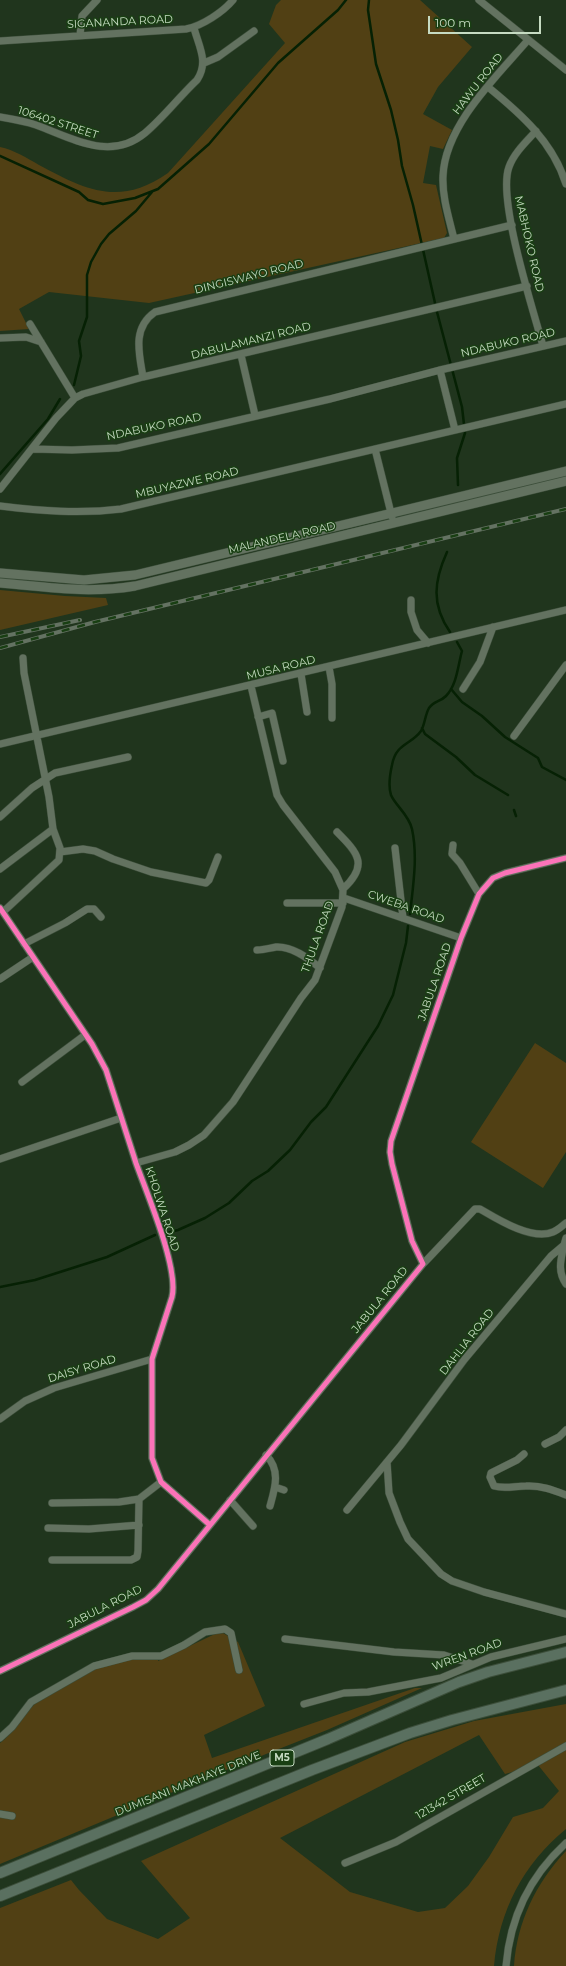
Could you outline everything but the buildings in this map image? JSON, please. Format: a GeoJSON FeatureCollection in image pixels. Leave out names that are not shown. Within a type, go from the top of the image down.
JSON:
{"type":"FeatureCollection","features":[{"type":"Feature","properties":{"kind":"main road","name":"MALANDELA ROAD"},"geometry":{"type":"LineString","coordinates":[[0,573],[71,579],[122,577],[566,471]]}},
{"type":"Feature","properties":{"kind":"main road","name":"MALANDELA ROAD"},"geometry":{"type":"LineString","coordinates":[[0,583],[71,590],[123,588],[566,481]]}},
{"type":"Feature","properties":{"kind":"main road","name":"DUMISANI MAKHAYE DRIVE"},"geometry":{"type":"LineString","coordinates":[[0,1873],[328,1739],[459,1682],[488,1672],[566,1652]]}},
{"type":"Feature","properties":{"kind":"main road","name":"M5"},"geometry":{"type":"LineString","coordinates":[[0,1896],[312,1770],[410,1733],[452,1720],[566,1690]]}},
{"type":"Feature","properties":{"kind":"street"},"geometry":{"type":"LineString","coordinates":[[80,35],[82,16],[98,0]]}},
{"type":"Feature","properties":{"kind":"street"},"geometry":{"type":"LineString","coordinates":[[232,0],[194,28],[204,63],[218,57],[254,32]]}},
{"type":"Feature","properties":{"kind":"street"},"geometry":{"type":"LineString","coordinates":[[479,0],[566,70]]}},
{"type":"Feature","properties":{"kind":"street","name":"SIGANANDA ROAD"},"geometry":{"type":"LineString","coordinates":[[0,41],[194,28]]}},
{"type":"Feature","properties":{"kind":"street","name":"HAWU ROAD"},"geometry":{"type":"LineString","coordinates":[[454,239],[445,203],[443,175],[445,162],[454,136],[461,123],[488,87],[528,40]]}},
{"type":"Feature","properties":{"kind":"street","name":"106402 STREET"},"geometry":{"type":"LineString","coordinates":[[0,117],[23,121],[92,147],[117,147],[133,141],[153,126],[197,80],[202,73],[204,63]]}},
{"type":"Feature","properties":{"kind":"street"},"geometry":{"type":"LineString","coordinates":[[488,87],[519,113],[536,130],[553,154],[566,184]]}},
{"type":"Feature","properties":{"kind":"street","name":"MABHOKO ROAD"},"geometry":{"type":"LineString","coordinates":[[536,130],[518,151],[508,168],[505,188],[512,225],[543,346]]}},
{"type":"Feature","properties":{"kind":"street"},"geometry":{"type":"LineString","coordinates":[[454,239],[512,225]]}},
{"type":"Feature","properties":{"kind":"street","name":"DINGISWAYO ROAD"},"geometry":{"type":"LineString","coordinates":[[143,377],[138,348],[139,335],[144,323],[155,312],[454,239]]}},
{"type":"Feature","properties":{"kind":"street","name":"DABULAMANZI ROAD"},"geometry":{"type":"LineString","coordinates":[[0,489],[56,418],[74,398],[92,391],[143,377],[527,286]]}},
{"type":"Feature","properties":{"kind":"street"},"geometry":{"type":"LineString","coordinates":[[30,324],[74,398]]}},
{"type":"Feature","properties":{"kind":"street"},"geometry":{"type":"LineString","coordinates":[[0,338],[26,337],[41,342]]}},
{"type":"Feature","properties":{"kind":"street","name":"NDABUKO ROAD"},"geometry":{"type":"LineString","coordinates":[[32,449],[72,450],[118,448],[255,415],[330,399],[443,369],[566,341]]}},
{"type":"Feature","properties":{"kind":"street"},"geometry":{"type":"LineString","coordinates":[[241,355],[255,415]]}},
{"type":"Feature","properties":{"kind":"street"},"geometry":{"type":"LineString","coordinates":[[443,369],[461,429]]}},
{"type":"Feature","properties":{"kind":"street","name":"MBUYAZWE ROAD"},"geometry":{"type":"LineString","coordinates":[[0,506],[53,512],[91,513],[121,509],[566,404]]}},
{"type":"Feature","properties":{"kind":"street"},"geometry":{"type":"LineString","coordinates":[[375,449],[393,524]]}},
{"type":"Feature","properties":{"kind":"street"},"geometry":{"type":"LineString","coordinates":[[411,600],[410,612],[417,630],[428,643]]}},
{"type":"Feature","properties":{"kind":"street","name":"MUSA ROAD"},"geometry":{"type":"LineString","coordinates":[[0,744],[251,686],[566,610]]}},
{"type":"Feature","properties":{"kind":"street"},"geometry":{"type":"LineString","coordinates":[[463,689],[480,662],[493,628]]}},
{"type":"Feature","properties":{"kind":"street"},"geometry":{"type":"LineString","coordinates":[[1,910],[54,866],[58,860],[60,852],[53,830],[24,673],[24,658]]}},
{"type":"Feature","properties":{"kind":"street"},"geometry":{"type":"LineString","coordinates":[[514,736],[566,665]]}},
{"type":"Feature","properties":{"kind":"street"},"geometry":{"type":"LineString","coordinates":[[329,667],[332,684],[332,718]]}},
{"type":"Feature","properties":{"kind":"street"},"geometry":{"type":"LineString","coordinates":[[301,674],[307,712]]}},
{"type":"Feature","properties":{"kind":"street","name":"THULA ROAD"},"geometry":{"type":"LineString","coordinates":[[136,1162],[175,1152],[190,1145],[204,1135],[233,1102],[301,998],[315,980],[343,900],[343,889],[335,872],[277,795],[251,686]]}},
{"type":"Feature","properties":{"kind":"street"},"geometry":{"type":"LineString","coordinates":[[258,717],[272,713],[283,761]]}},
{"type":"Feature","properties":{"kind":"street"},"geometry":{"type":"LineString","coordinates":[[0,817],[44,779],[55,773],[128,757]]}},
{"type":"Feature","properties":{"kind":"street"},"geometry":{"type":"LineString","coordinates":[[0,869],[53,830]]}},
{"type":"Feature","properties":{"kind":"street"},"geometry":{"type":"LineString","coordinates":[[337,832],[357,854],[358,863],[356,874],[343,889]]}},
{"type":"Feature","properties":{"kind":"street"},"geometry":{"type":"LineString","coordinates":[[453,845],[452,854],[460,863],[479,894]]}},
{"type":"Feature","properties":{"kind":"street"},"geometry":{"type":"LineString","coordinates":[[395,848],[403,918]]}},
{"type":"Feature","properties":{"kind":"street"},"geometry":{"type":"LineString","coordinates":[[60,852],[83,849],[95,851],[113,859],[159,874],[206,883],[210,880],[218,857]]}},
{"type":"Feature","properties":{"kind":"street","name":"JABULA ROAD"},"geometry":{"type":"LineString","coordinates":[[0,1671],[146,1600],[168,1579],[266,1455],[423,1264],[412,1241],[392,1164],[391,1140],[461,938],[479,894],[493,878],[505,873],[566,858]]}},
{"type":"Feature","properties":{"kind":"street","name":"CWEBA ROAD"},"geometry":{"type":"LineString","coordinates":[[287,903],[343,900],[403,918],[461,938]]}},
{"type":"Feature","properties":{"kind":"street"},"geometry":{"type":"LineString","coordinates":[[24,944],[65,923],[87,909],[94,909],[101,917]]}},
{"type":"Feature","properties":{"kind":"street","name":"KHOLWA ROAD"},"geometry":{"type":"LineString","coordinates":[[1,910],[85,1035],[106,1070],[165,1247],[174,1289],[152,1359],[152,1458],[161,1482],[210,1525]]}},
{"type":"Feature","properties":{"kind":"street"},"geometry":{"type":"LineString","coordinates":[[257,950],[274,947],[284,948],[301,954],[320,968]]}},
{"type":"Feature","properties":{"kind":"street"},"geometry":{"type":"LineString","coordinates":[[0,979],[33,957]]}},
{"type":"Feature","properties":{"kind":"street"},"geometry":{"type":"LineString","coordinates":[[22,1082],[85,1035]]}},
{"type":"Feature","properties":{"kind":"street"},"geometry":{"type":"LineString","coordinates":[[0,1159],[121,1118]]}},
{"type":"Feature","properties":{"kind":"street"},"geometry":{"type":"LineString","coordinates":[[423,1264],[475,1209],[480,1209],[510,1226],[534,1232],[554,1232],[566,1223]]}},
{"type":"Feature","properties":{"kind":"street"},"geometry":{"type":"LineString","coordinates":[[565,1241],[560,1266],[561,1275],[566,1284]]}},
{"type":"Feature","properties":{"kind":"street","name":"DAHLIA ROAD"},"geometry":{"type":"LineString","coordinates":[[347,1510],[387,1462],[464,1360],[565,1241]]}},
{"type":"Feature","properties":{"kind":"street","name":"DAISY ROAD"},"geometry":{"type":"LineString","coordinates":[[0,1419],[25,1401],[54,1388],[152,1359]]}},
{"type":"Feature","properties":{"kind":"street"},"geometry":{"type":"LineString","coordinates":[[546,1444],[559,1437],[566,1430]]}},
{"type":"Feature","properties":{"kind":"street"},"geometry":{"type":"LineString","coordinates":[[524,1454],[517,1460],[491,1473],[490,1477],[494,1486],[499,1488],[526,1486],[542,1487],[566,1494]]}},
{"type":"Feature","properties":{"kind":"street"},"geometry":{"type":"LineString","coordinates":[[266,1455],[272,1462],[276,1475],[275,1487],[270,1506]]}},
{"type":"Feature","properties":{"kind":"street"},"geometry":{"type":"LineString","coordinates":[[387,1462],[389,1493],[392,1504],[408,1539],[441,1574],[452,1581],[484,1592],[566,1614]]}},
{"type":"Feature","properties":{"kind":"street"},"geometry":{"type":"LineString","coordinates":[[52,1503],[119,1502],[139,1499],[161,1482]]}},
{"type":"Feature","properties":{"kind":"street"},"geometry":{"type":"LineString","coordinates":[[275,1487],[284,1490]]}},
{"type":"Feature","properties":{"kind":"street"},"geometry":{"type":"LineString","coordinates":[[52,1560],[131,1560],[137,1557],[139,1499]]}},
{"type":"Feature","properties":{"kind":"street"},"geometry":{"type":"LineString","coordinates":[[230,1500],[253,1526]]}},
{"type":"Feature","properties":{"kind":"street"},"geometry":{"type":"LineString","coordinates":[[48,1528],[89,1530],[139,1525]]}},
{"type":"Feature","properties":{"kind":"street"},"geometry":{"type":"LineString","coordinates":[[0,1738],[12,1727],[31,1702],[94,1666],[132,1656],[161,1656],[184,1645],[205,1632],[225,1629],[231,1633],[239,1670]]}},
{"type":"Feature","properties":{"kind":"street","name":"WREN ROAD"},"geometry":{"type":"LineString","coordinates":[[304,1704],[344,1693],[368,1692],[441,1678],[472,1664],[501,1654],[566,1638]]}},
{"type":"Feature","properties":{"kind":"street"},"geometry":{"type":"LineString","coordinates":[[285,1639],[394,1652],[444,1655],[472,1664]]}},
{"type":"Feature","properties":{"kind":"street","name":"121342 STREET"},"geometry":{"type":"LineString","coordinates":[[345,1863],[396,1842],[566,1746]]}},
{"type":"Feature","properties":{"kind":"street"},"geometry":{"type":"LineString","coordinates":[[0,1814],[12,1816]]}},
{"type":"Feature","properties":{"kind":"street"},"geometry":{"type":"LineString","coordinates":[[506,1966],[509,1937],[517,1911],[540,1870],[566,1843]]}},
{"type":"Feature","properties":{"kind":"shaded area"},"geometry":{"type":"Polygon","coordinates":[[[281,0],[420,0],[472,47],[438,87],[423,114],[452,130],[443,149],[430,146],[423,183],[436,185],[447,233],[444,238],[149,303],[49,292],[19,309],[29,329],[0,331],[0,147],[15,152],[72,182],[103,191],[118,192],[134,190],[150,183],[168,173],[285,43],[269,24],[276,5],[281,0]]]}},
{"type":"Feature","properties":{"kind":"shaded area"},"geometry":{"type":"Polygon","coordinates":[[[0,590],[106,598],[108,605],[0,630],[0,590]]]}},
{"type":"Feature","properties":{"kind":"shaded area"},"geometry":{"type":"Polygon","coordinates":[[[535,1043],[566,1063],[566,1152],[543,1188],[471,1142],[535,1043]]]}},
{"type":"Feature","properties":{"kind":"shaded area"},"geometry":{"type":"Polygon","coordinates":[[[223,1633],[238,1642],[265,1706],[204,1735],[212,1758],[415,1688],[422,1688],[327,1730],[228,1769],[0,1864],[0,1743],[36,1702],[94,1669],[132,1659],[158,1659],[158,1661],[215,1634],[223,1633]]]}},
{"type":"Feature","properties":{"kind":"shaded area"},"geometry":{"type":"Polygon","coordinates":[[[566,1704],[566,1829],[537,1857],[516,1890],[501,1926],[494,1966],[0,1966],[0,1908],[71,1880],[107,1919],[158,1939],[190,1918],[141,1861],[405,1742],[474,1721],[566,1704]],[[479,1735],[280,1838],[350,1892],[418,1912],[445,1908],[468,1886],[489,1857],[513,1817],[543,1808],[559,1791],[538,1765],[505,1774],[479,1735]]]}},
{"type":"Feature","properties":{"kind":"shaded area"},"geometry":{"type":"Polygon","coordinates":[[[566,1851],[566,1966],[514,1966],[519,1934],[530,1904],[546,1876],[566,1851]]]}},
{"type":"Feature","properties":{"kind":"waterway"},"geometry":{"type":"LineString","coordinates":[[0,156],[79,192],[88,200],[103,204],[135,198],[158,189],[209,144],[278,63],[338,10],[346,0]]}},
{"type":"Feature","properties":{"kind":"waterway"},"geometry":{"type":"LineString","coordinates":[[369,0],[368,10],[376,64],[391,110],[402,166],[413,205],[437,312],[462,407],[465,433],[457,458],[458,485]]}},
{"type":"Feature","properties":{"kind":"waterway"},"geometry":{"type":"LineString","coordinates":[[74,385],[81,356],[79,341],[87,317],[87,275],[91,262],[101,244],[109,234],[136,211],[152,192]]}},
{"type":"Feature","properties":{"kind":"waterway"},"geometry":{"type":"LineString","coordinates":[[0,474],[48,419],[60,399]]}},
{"type":"Feature","properties":{"kind":"waterway"},"geometry":{"type":"LineString","coordinates":[[447,552],[439,573],[436,592],[440,612],[450,632]]}},
{"type":"Feature","properties":{"kind":"waterway"},"geometry":{"type":"LineString","coordinates":[[410,914],[414,872],[414,840],[408,819],[391,795],[389,784],[391,772],[397,752],[400,748],[417,736],[421,731],[429,708],[446,696],[453,686],[462,651],[457,642]]}},
{"type":"Feature","properties":{"kind":"waterway"},"geometry":{"type":"LineString","coordinates":[[451,689],[462,702],[482,716],[505,737],[538,758],[542,767],[566,780]]}},
{"type":"Feature","properties":{"kind":"waterway"},"geometry":{"type":"LineString","coordinates":[[422,728],[425,734],[456,757],[475,775],[508,795]]}},
{"type":"Feature","properties":{"kind":"waterway"},"geometry":{"type":"LineString","coordinates":[[514,810],[516,816]]}},
{"type":"Feature","properties":{"kind":"waterway"},"geometry":{"type":"LineString","coordinates":[[167,1233],[178,1230],[205,1218],[229,1203],[252,1181],[268,1171],[290,1150],[311,1122],[326,1107],[378,1026],[393,995],[406,943],[408,926]]}},
{"type":"Feature","properties":{"kind":"waterway"},"geometry":{"type":"LineString","coordinates":[[0,1287],[35,1280],[107,1257],[155,1235]]}},
{"type":"Feature","properties":{"kind":"railway"},"geometry":{"type":"LineString","coordinates":[[0,648],[95,622],[566,509]]}},
{"type":"Feature","properties":{"kind":"railway"},"geometry":{"type":"LineString","coordinates":[[0,637],[80,620]]}},
{"type":"Feature","properties":{"kind":"cycle path"},"geometry":{"type":"LineString","coordinates":[[0,1671],[133,1607],[146,1600],[158,1589],[423,1264],[412,1241],[392,1164],[390,1152],[391,1141],[461,938],[479,894],[493,878],[505,873],[566,858]]}},
{"type":"Feature","properties":{"kind":"cycle path"},"geometry":{"type":"LineString","coordinates":[[0,908],[92,1044],[106,1070],[136,1163],[161,1231],[167,1250],[173,1284],[172,1297],[152,1359],[152,1458],[161,1482],[210,1525]]}}]}
